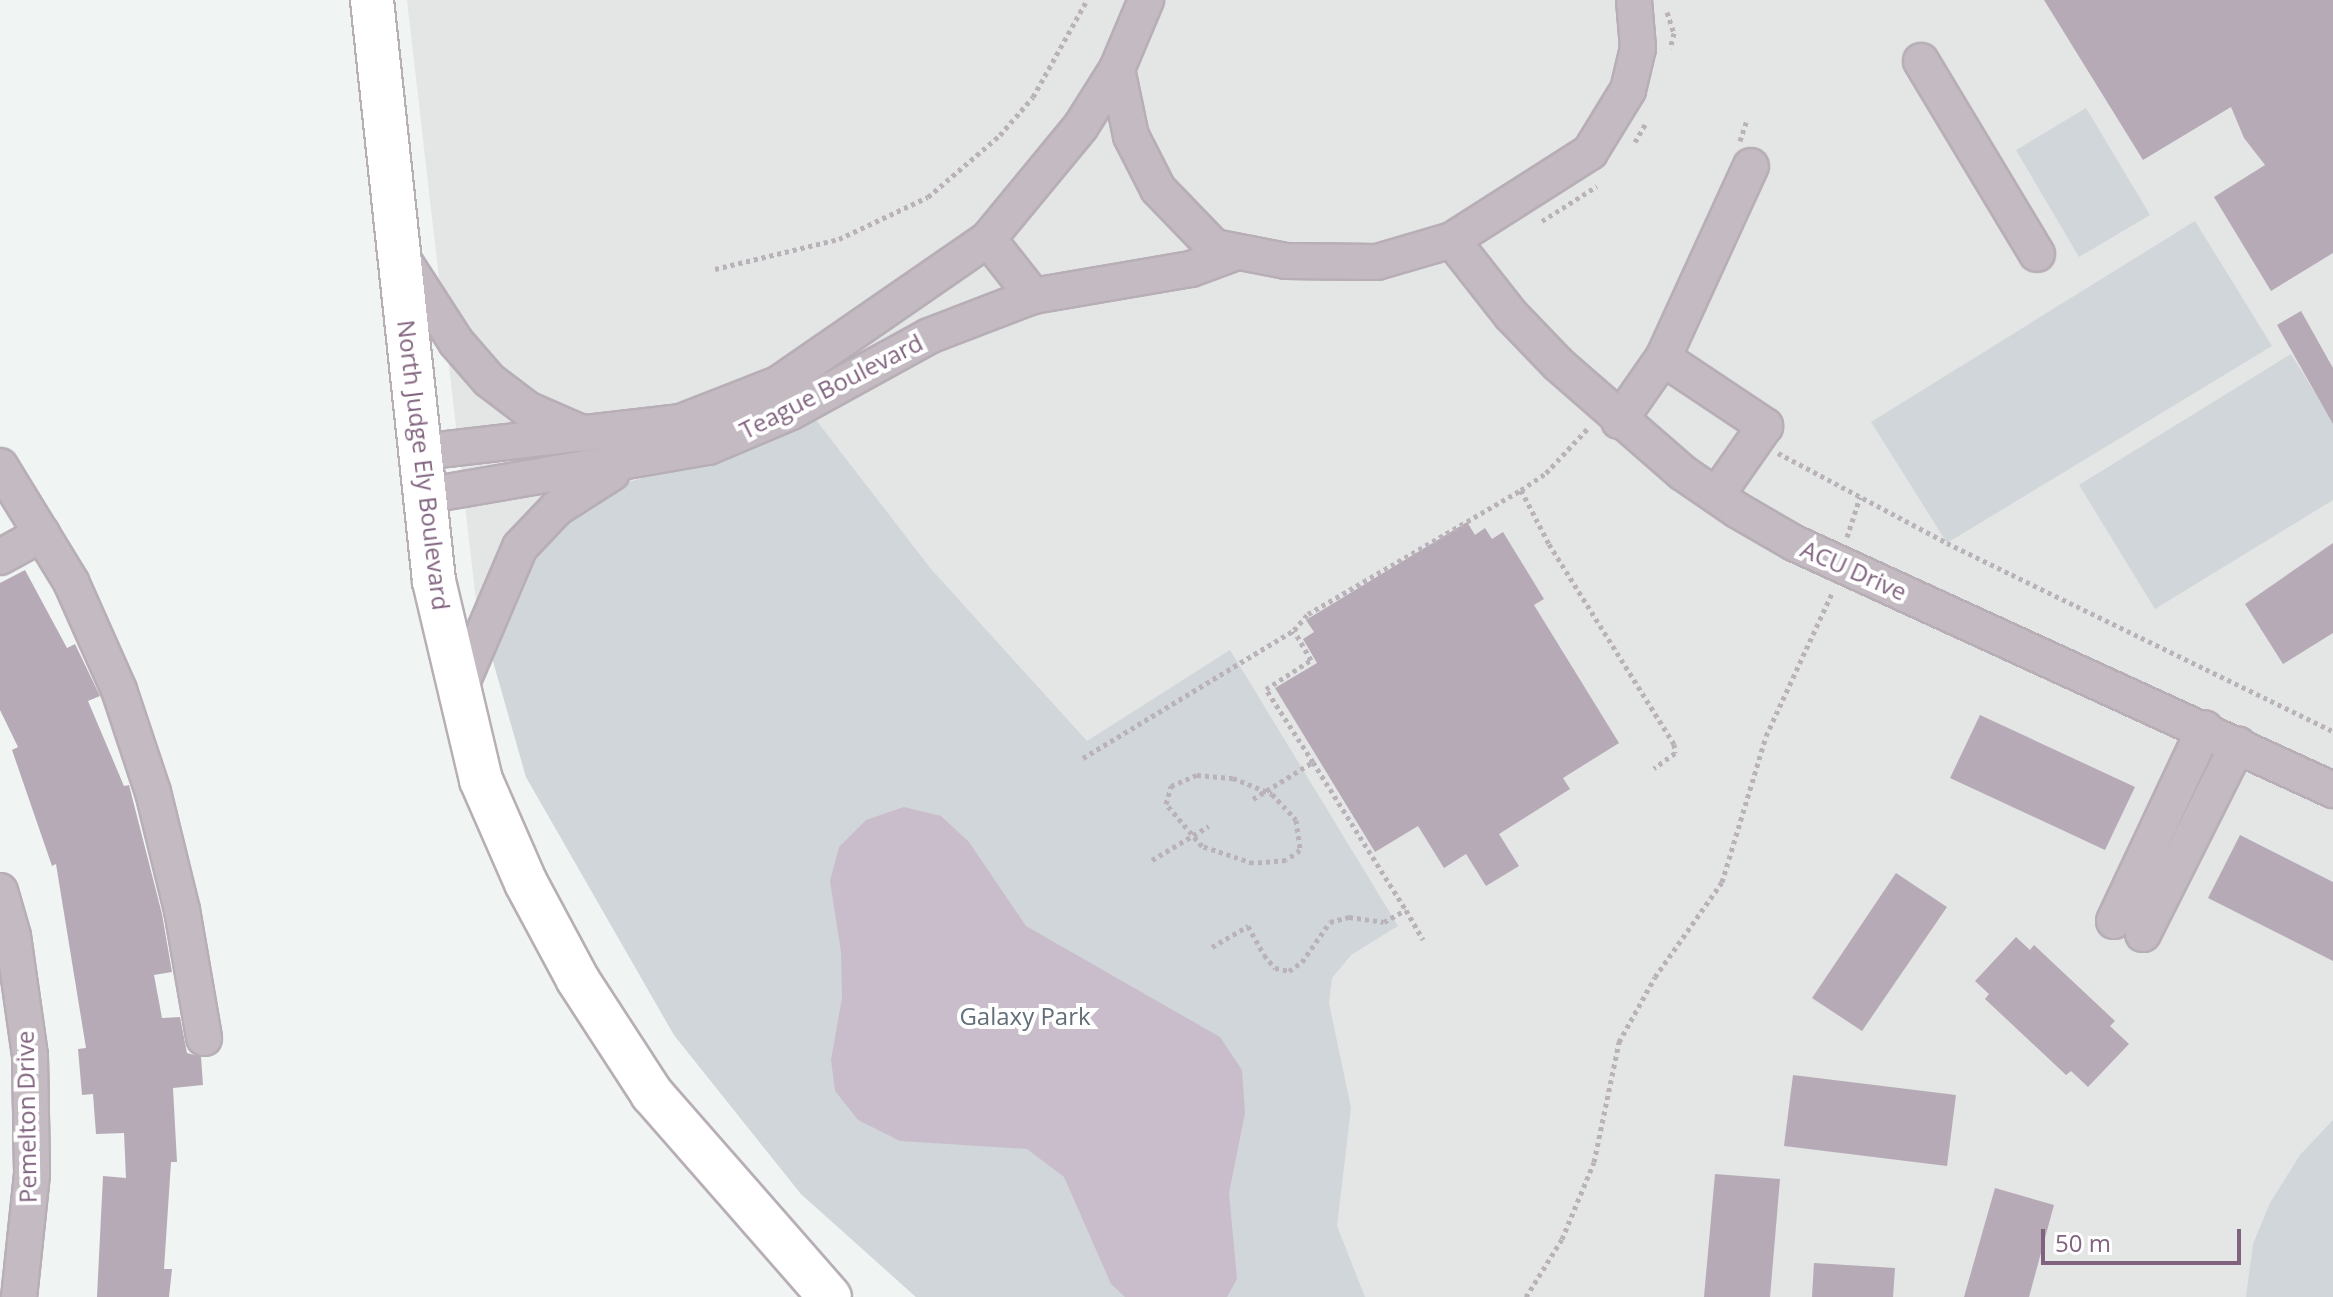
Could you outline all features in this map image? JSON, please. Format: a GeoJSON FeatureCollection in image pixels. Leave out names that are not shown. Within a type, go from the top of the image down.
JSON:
{"type":"FeatureCollection","features":[{"type":"Feature","properties":{"kind":"main road","name":"North Judge Ely Boulevard"},"geometry":{"type":"LineString","coordinates":[[372,0],[434,581],[481,780],[526,883],[578,980],[652,1094],[830,1297]]}},
{"type":"Feature","properties":{"kind":"street","name":"Teague Boulevard"},"geometry":{"type":"LineString","coordinates":[[421,452],[588,436],[681,422],[778,384],[988,239],[1081,126],[1117,69],[1146,0]]}},
{"type":"Feature","properties":{"kind":"street","name":"Teague Boulevard"},"geometry":{"type":"LineString","coordinates":[[1117,69],[1131,136],[1158,189],[1214,247],[1286,261],[1377,262],[1452,240],[1566,169],[1597,144],[1628,90],[1638,48],[1634,0]]}},
{"type":"Feature","properties":{"kind":"street"},"geometry":{"type":"LineString","coordinates":[[1921,61],[2037,254]]}},
{"type":"Feature","properties":{"kind":"street"},"geometry":{"type":"LineString","coordinates":[[1612,414],[1663,358],[1744,158]]}},
{"type":"Feature","properties":{"kind":"street"},"geometry":{"type":"LineString","coordinates":[[988,239],[1033,296]]}},
{"type":"Feature","properties":{"kind":"street","name":"ACU Drive"},"geometry":{"type":"LineString","coordinates":[[1452,240],[1511,315],[1612,414],[1716,496],[1840,563],[2205,728],[2333,790]]}},
{"type":"Feature","properties":{"kind":"street","name":"Teague Boulevard"},"geometry":{"type":"LineString","coordinates":[[423,496],[635,462],[708,447],[791,412],[929,336],[1033,296],[1191,269],[1234,253]]}},
{"type":"Feature","properties":{"kind":"street"},"geometry":{"type":"LineString","coordinates":[[399,254],[456,342],[489,380],[527,409],[588,436]]}},
{"type":"Feature","properties":{"kind":"street"},"geometry":{"type":"LineString","coordinates":[[1663,358],[1765,426],[1716,496]]}},
{"type":"Feature","properties":{"kind":"street"},"geometry":{"type":"LineString","coordinates":[[459,690],[520,547],[557,508],[635,462]]}},
{"type":"Feature","properties":{"kind":"street"},"geometry":{"type":"LineString","coordinates":[[0,466],[93,627],[153,792],[182,910],[204,1038]]}},
{"type":"Feature","properties":{"kind":"street"},"geometry":{"type":"LineString","coordinates":[[0,557],[42,534]]}},
{"type":"Feature","properties":{"kind":"street"},"geometry":{"type":"LineString","coordinates":[[2205,728],[2128,927],[2238,744]]}},
{"type":"Feature","properties":{"kind":"street","name":"Pemelton Drive"},"geometry":{"type":"LineString","coordinates":[[0,891],[13,936],[30,1056],[32,1174],[19,1297]]}},
{"type":"Feature","properties":{"kind":"path"},"geometry":{"type":"LineString","coordinates":[[715,269],[839,239],[928,197],[1000,135],[1033,97],[1087,0]]}},
{"type":"Feature","properties":{"kind":"path"},"geometry":{"type":"LineString","coordinates":[[1744,158],[1746,122]]}},
{"type":"Feature","properties":{"kind":"path"},"geometry":{"type":"LineString","coordinates":[[1083,758],[1294,630],[1308,614],[1521,490],[1546,473],[1612,414]]}},
{"type":"Feature","properties":{"kind":"path"},"geometry":{"type":"LineString","coordinates":[[1777,453],[2333,731]]}},
{"type":"Feature","properties":{"kind":"path"},"geometry":{"type":"LineString","coordinates":[[1521,490],[1549,544],[1674,744],[1675,753],[1654,768]]}},
{"type":"Feature","properties":{"kind":"path"},"geometry":{"type":"LineString","coordinates":[[1526,1297],[1562,1239],[1594,1162],[1609,1075],[1630,1020],[1706,909],[1733,856],[1766,736],[1830,601],[1860,497]]}},
{"type":"Feature","properties":{"kind":"path"},"geometry":{"type":"LineString","coordinates":[[1294,630],[1311,660],[1266,689],[1423,940]]}},
{"type":"Feature","properties":{"kind":"path"},"geometry":{"type":"LineString","coordinates":[[1253,799],[1313,762]]}},
{"type":"Feature","properties":{"kind":"path"},"geometry":{"type":"LineString","coordinates":[[1222,776],[1267,791],[1289,810],[1300,829],[1302,844],[1293,856],[1264,863],[1231,860],[1191,837],[1166,804],[1166,795],[1179,780],[1222,776]]}},
{"type":"Feature","properties":{"kind":"path"},"geometry":{"type":"LineString","coordinates":[[1152,860],[1209,826]]}},
{"type":"Feature","properties":{"kind":"path"},"geometry":{"type":"LineString","coordinates":[[1212,947],[1248,926],[1275,968],[1289,971],[1302,962],[1330,922],[1349,917],[1384,922],[1406,910]]}},
{"type":"Feature","properties":{"kind":"shaded area"},"geometry":{"type":"Polygon","coordinates":[[[407,0],[2333,0],[2333,1297],[916,1297],[801,1194],[674,1035],[526,777],[476,601],[407,0]]]}},
{"type":"Feature","properties":{"kind":"shaded area"},"geometry":{"type":"Polygon","coordinates":[[[904,807],[941,816],[969,842],[1026,926],[1220,1037],[1242,1070],[1245,1113],[1229,1193],[1237,1279],[1227,1297],[1125,1297],[1111,1284],[1064,1177],[1027,1149],[900,1141],[858,1120],[835,1091],[831,1060],[842,998],[841,952],[830,881],[839,847],[866,820],[904,807]]]}},
{"type":"Feature","properties":{"kind":"green space"},"geometry":{"type":"Polygon","coordinates":[[[2086,108],[2150,215],[2079,257],[2016,150],[2086,108]]]}},
{"type":"Feature","properties":{"kind":"green space"},"geometry":{"type":"Polygon","coordinates":[[[2195,221],[2272,346],[1947,543],[1871,422],[2195,221]]]}},
{"type":"Feature","properties":{"kind":"green space"},"geometry":{"type":"Polygon","coordinates":[[[2291,354],[2333,422],[2333,500],[2155,609],[2079,485],[2291,354]]]}},
{"type":"Feature","properties":{"kind":"green space","name":"Galaxy Park"},"geometry":{"type":"Polygon","coordinates":[[[816,420],[931,569],[1087,741],[1230,650],[1398,926],[1351,955],[1332,978],[1329,1003],[1351,1108],[1337,1226],[1365,1297],[916,1297],[801,1194],[674,1035],[526,777],[491,654],[512,592],[543,539],[581,505],[618,486],[816,420]]]}},
{"type":"Feature","properties":{"kind":"green space"},"geometry":{"type":"Polygon","coordinates":[[[2333,1120],[2333,1297],[2246,1297],[2253,1244],[2270,1203],[2300,1155],[2333,1120]]]}},
{"type":"Feature","properties":{"kind":"building"},"geometry":{"type":"Polygon","coordinates":[[[2044,0],[2333,0],[2333,253],[2271,291],[2214,197],[2265,165],[2244,138],[2231,107],[2143,160],[2044,0]]]}},
{"type":"Feature","properties":{"kind":"building"},"geometry":{"type":"Polygon","coordinates":[[[2301,311],[2333,368],[2333,424],[2277,325],[2301,311]]]}},
{"type":"Feature","properties":{"kind":"building"},"geometry":{"type":"Polygon","coordinates":[[[1467,522],[1475,535],[1485,528],[1492,539],[1503,532],[1544,599],[1534,605],[1619,743],[1563,778],[1570,789],[1499,834],[1519,866],[1486,886],[1466,854],[1444,868],[1418,826],[1375,852],[1275,688],[1317,663],[1303,639],[1314,632],[1306,620],[1467,522]]]}},
{"type":"Feature","properties":{"kind":"building"},"geometry":{"type":"Polygon","coordinates":[[[2333,543],[2333,633],[2283,664],[2245,604],[2333,543]]]}},
{"type":"Feature","properties":{"kind":"building"},"geometry":{"type":"Polygon","coordinates":[[[25,570],[67,648],[75,644],[100,696],[88,701],[124,786],[129,785],[162,914],[172,972],[154,975],[162,1018],[180,1017],[187,1053],[201,1057],[203,1085],[173,1088],[177,1162],[171,1162],[164,1269],[172,1269],[169,1297],[97,1297],[103,1176],[126,1178],[124,1133],[96,1134],[93,1094],[82,1095],[78,1049],[86,1048],[56,864],[52,866],[12,750],[18,747],[0,710],[0,583],[25,570]]]}},
{"type":"Feature","properties":{"kind":"building"},"geometry":{"type":"Polygon","coordinates":[[[1980,715],[2135,787],[2105,850],[1950,778],[1980,715]]]}},
{"type":"Feature","properties":{"kind":"building"},"geometry":{"type":"Polygon","coordinates":[[[2240,835],[2333,882],[2333,961],[2208,898],[2240,835]]]}},
{"type":"Feature","properties":{"kind":"building"},"geometry":{"type":"Polygon","coordinates":[[[1896,873],[1947,907],[1862,1031],[1812,998],[1896,873]]]}},
{"type":"Feature","properties":{"kind":"building"},"geometry":{"type":"Polygon","coordinates":[[[2016,937],[2030,950],[2034,945],[2115,1021],[2110,1026],[2129,1044],[2088,1087],[2071,1071],[2066,1075],[1985,999],[1989,994],[1975,981],[2016,937]]]}},
{"type":"Feature","properties":{"kind":"building"},"geometry":{"type":"Polygon","coordinates":[[[1793,1075],[1956,1095],[1947,1166],[1784,1146],[1793,1075]]]}},
{"type":"Feature","properties":{"kind":"building"},"geometry":{"type":"Polygon","coordinates":[[[1715,1174],[1780,1179],[1770,1297],[1704,1297],[1715,1174]]]}},
{"type":"Feature","properties":{"kind":"building"},"geometry":{"type":"Polygon","coordinates":[[[1995,1188],[2054,1205],[2029,1297],[1964,1297],[1995,1188]]]}},
{"type":"Feature","properties":{"kind":"building"},"geometry":{"type":"Polygon","coordinates":[[[1814,1263],[1895,1268],[1893,1297],[1812,1297],[1814,1263]]]}}]}
